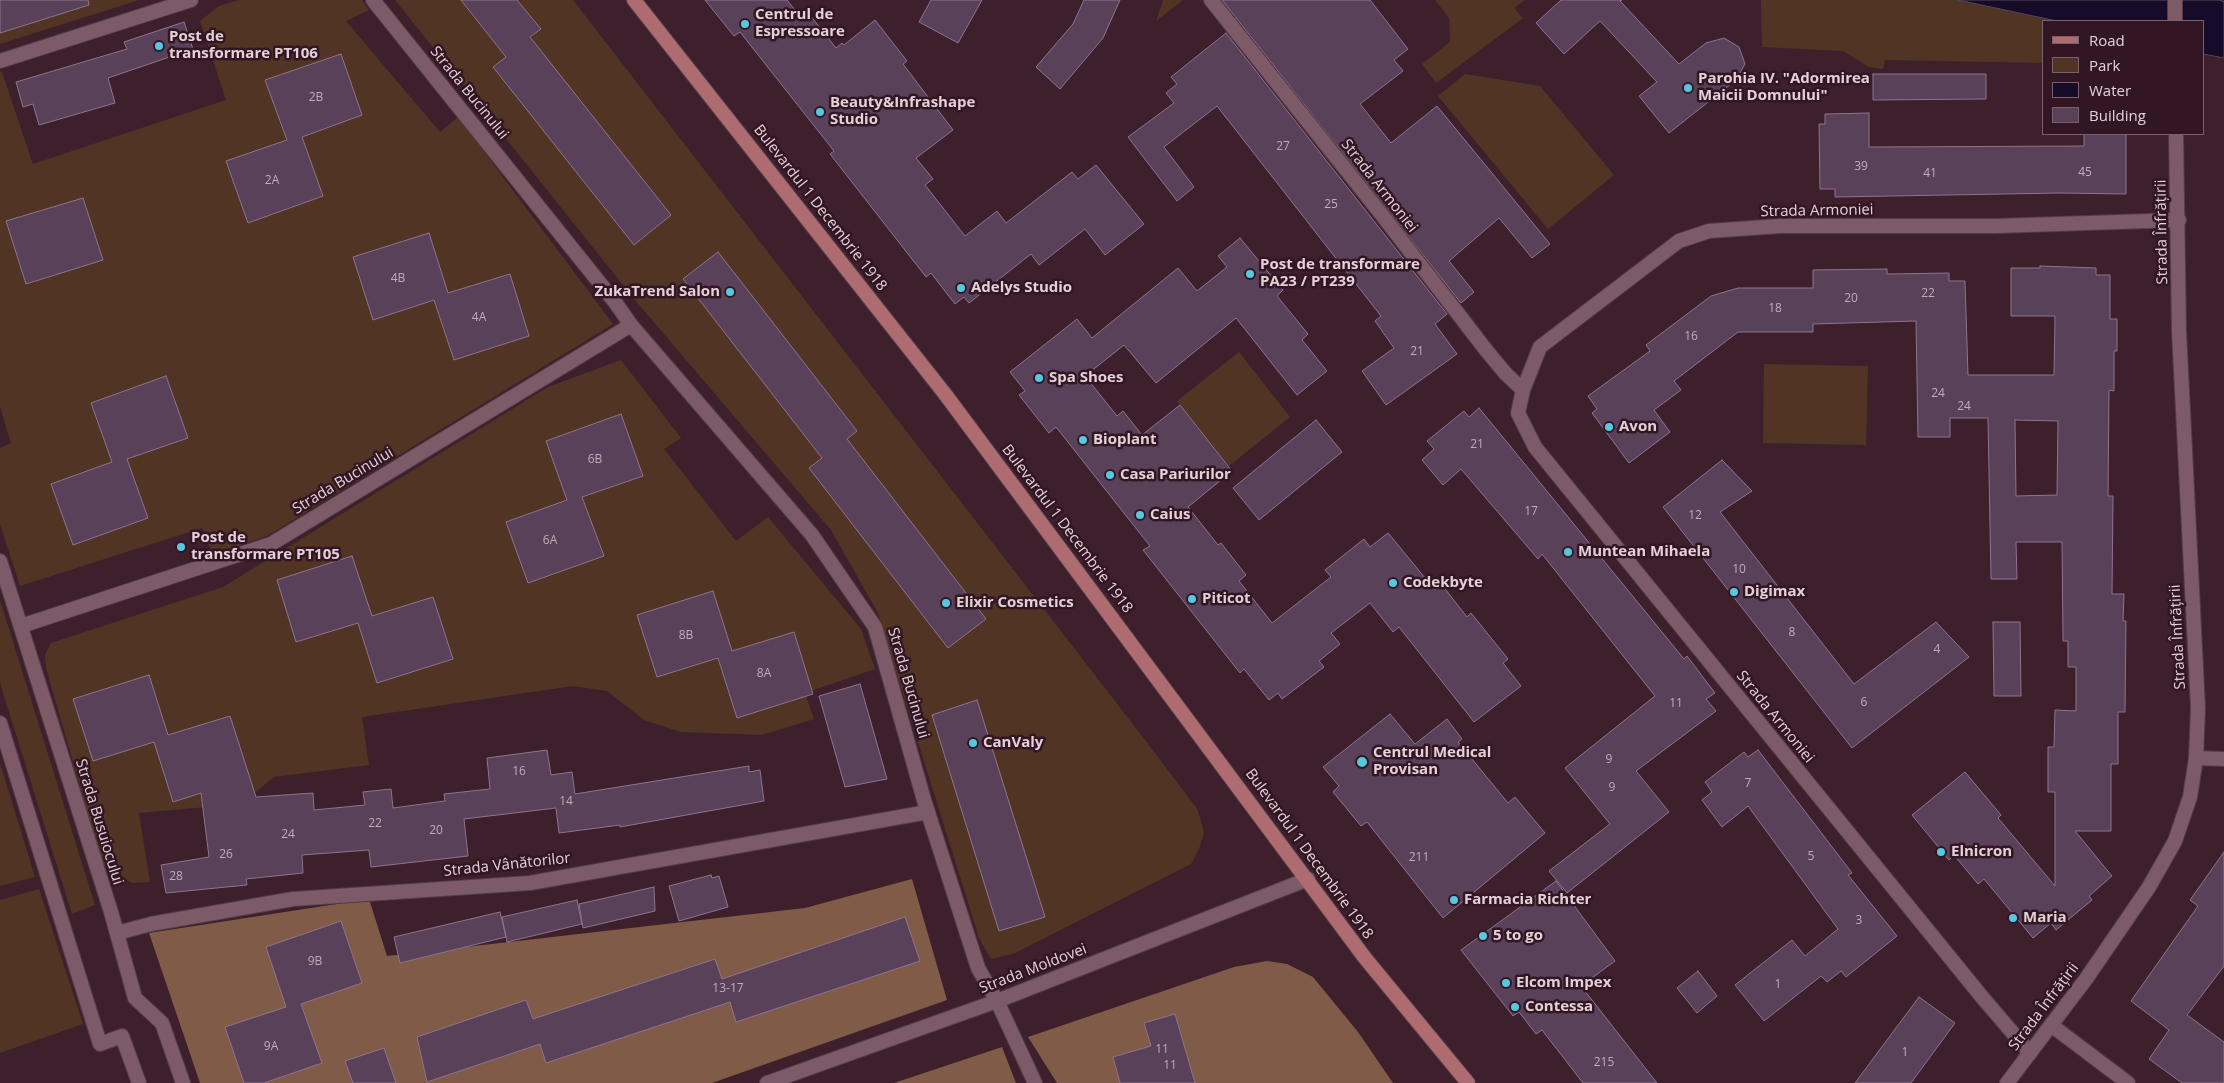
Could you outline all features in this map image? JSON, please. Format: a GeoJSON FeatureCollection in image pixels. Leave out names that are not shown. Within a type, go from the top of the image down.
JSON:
{"type":"FeatureCollection","features":[{"type":"Feature","properties":{"kind":"main road","name":"Bulevardul 1 Decembrie 1918"},"geometry":{"type":"LineString","coordinates":[[634,0],[945,394],[1365,958],[1468,1083]]}},
{"type":"Feature","properties":{"kind":"street"},"geometry":{"type":"LineString","coordinates":[[0,61],[192,0]]}},
{"type":"Feature","properties":{"kind":"street","name":"Strada Bucinului"},"geometry":{"type":"LineString","coordinates":[[373,0],[615,302],[631,325],[812,535],[875,627],[928,812],[978,968],[997,1001],[1035,1083]]}},
{"type":"Feature","properties":{"kind":"street","name":"Strada Armoniei"},"geometry":{"type":"LineString","coordinates":[[1211,0],[1382,215],[1486,350],[1522,390]]}},
{"type":"Feature","properties":{"kind":"street"},"geometry":{"type":"LineString","coordinates":[[2175,0],[2175,20]]}},
{"type":"Feature","properties":{"kind":"street","name":"Strada Înfrățirii"},"geometry":{"type":"LineString","coordinates":[[2007,1083],[2086,979],[2149,886],[2175,841],[2190,796],[2196,758],[2198,708],[2179,331],[2179,220],[2176,135]]}},
{"type":"Feature","properties":{"kind":"street","name":"Strada Armoniei"},"geometry":{"type":"LineString","coordinates":[[2030,1053],[1976,990],[1535,447],[1518,414],[1522,390],[1540,347],[1679,241],[1709,231],[1780,226],[1988,226],[2179,220]]}},
{"type":"Feature","properties":{"kind":"street","name":"Strada Bucinului"},"geometry":{"type":"LineString","coordinates":[[21,626],[271,544],[631,325]]}},
{"type":"Feature","properties":{"kind":"street","name":"Strada Busuiocului"},"geometry":{"type":"LineString","coordinates":[[0,560],[117,933],[135,998],[162,1023],[183,1083]]}},
{"type":"Feature","properties":{"kind":"street"},"geometry":{"type":"LineString","coordinates":[[0,724],[100,1044],[122,1036],[138,1083]]}},
{"type":"Feature","properties":{"kind":"street"},"geometry":{"type":"LineString","coordinates":[[2196,758],[2224,759]]}},
{"type":"Feature","properties":{"kind":"street","name":"Strada Vânătorilor"},"geometry":{"type":"LineString","coordinates":[[117,933],[151,924],[293,899],[530,882],[928,812]]}},
{"type":"Feature","properties":{"kind":"street","name":"Strada Moldovei"},"geometry":{"type":"LineString","coordinates":[[767,1083],[997,1001],[1308,879]]}},
{"type":"Feature","properties":{"kind":"street"},"geometry":{"type":"LineString","coordinates":[[2051,1025],[2128,1083]]}},
{"type":"Feature","properties":{"kind":"green space"},"geometry":{"type":"Polygon","coordinates":[[[0,0],[139,0],[0,44],[0,0]]]}},
{"type":"Feature","properties":{"kind":"green space"},"geometry":{"type":"Polygon","coordinates":[[[239,0],[362,0],[369,10],[346,21],[440,132],[458,117],[613,324],[267,536],[213,555],[202,528],[20,586],[0,524],[0,448],[11,443],[0,407],[0,72],[2,72],[33,164],[226,100],[200,21],[219,6],[239,0]]]}},
{"type":"Feature","properties":{"kind":"green space"},"geometry":{"type":"Polygon","coordinates":[[[395,0],[573,0],[1198,810],[1204,833],[1199,849],[1191,864],[1015,953],[991,959],[979,938],[878,613],[831,530],[635,300],[395,0]]]}},
{"type":"Feature","properties":{"kind":"green space"},"geometry":{"type":"Polygon","coordinates":[[[1163,0],[1183,0],[1156,21],[1163,0]]]}},
{"type":"Feature","properties":{"kind":"green space"},"geometry":{"type":"Polygon","coordinates":[[[1435,0],[1525,0],[1514,8],[1523,18],[1436,83],[1422,64],[1450,42],[1449,18],[1435,0]]]}},
{"type":"Feature","properties":{"kind":"green space"},"geometry":{"type":"Polygon","coordinates":[[[1761,0],[1958,0],[2052,20],[2042,20],[2042,63],[1885,60],[1883,69],[1869,67],[1843,51],[1762,47],[1761,0]]]}},
{"type":"Feature","properties":{"kind":"green space"},"geometry":{"type":"Polygon","coordinates":[[[1465,74],[1540,86],[1614,175],[1548,229],[1438,96],[1465,74]]]}},
{"type":"Feature","properties":{"kind":"green space"},"geometry":{"type":"Polygon","coordinates":[[[1239,352],[1290,417],[1229,466],[1177,401],[1239,352]]]}},
{"type":"Feature","properties":{"kind":"green space"},"geometry":{"type":"Polygon","coordinates":[[[621,360],[681,438],[664,449],[736,541],[768,517],[861,629],[875,669],[805,693],[814,719],[762,735],[681,732],[644,720],[607,691],[573,686],[362,717],[369,765],[274,777],[241,804],[139,813],[150,882],[133,883],[115,876],[102,862],[46,668],[45,655],[51,643],[223,587],[548,387],[621,360]]]}},
{"type":"Feature","properties":{"kind":"green space"},"geometry":{"type":"Polygon","coordinates":[[[1764,364],[1868,366],[1866,445],[1763,443],[1764,364]]]}},
{"type":"Feature","properties":{"kind":"green space"},"geometry":{"type":"Polygon","coordinates":[[[0,600],[95,905],[72,914],[0,683],[0,600]]]}},
{"type":"Feature","properties":{"kind":"green space"},"geometry":{"type":"Polygon","coordinates":[[[0,763],[35,877],[0,886],[0,763]]]}},
{"type":"Feature","properties":{"kind":"green space"},"geometry":{"type":"Polygon","coordinates":[[[39,889],[83,1024],[0,1053],[0,900],[39,889]]]}},
{"type":"Feature","properties":{"kind":"shaded area"},"geometry":{"type":"Polygon","coordinates":[[[912,879],[947,1000],[712,1083],[200,1083],[149,933],[369,899],[387,956],[805,908],[912,879]]]}},
{"type":"Feature","properties":{"kind":"shaded area"},"geometry":{"type":"Polygon","coordinates":[[[1267,961],[1287,964],[1313,977],[1358,1032],[1393,1083],[1057,1083],[1028,1037],[1234,967],[1267,961]]]}},
{"type":"Feature","properties":{"kind":"shaded area"},"geometry":{"type":"Polygon","coordinates":[[[1002,1047],[1016,1083],[894,1083],[1002,1047]]]}},
{"type":"Feature","properties":{"kind":"water"},"geometry":{"type":"Polygon","coordinates":[[[1958,0],[2219,0],[2224,2],[2224,58],[2204,54],[2204,20],[2052,20],[1958,0]]]}},
{"type":"Feature","properties":{"kind":"building"},"geometry":{"type":"Polygon","coordinates":[[[0,0],[88,0],[89,5],[0,33],[0,0]]]}},
{"type":"Feature","properties":{"kind":"building"},"geometry":{"type":"Polygon","coordinates":[[[461,0],[517,0],[541,29],[530,37],[671,215],[634,245],[493,67],[506,57],[461,0]]]}},
{"type":"Feature","properties":{"kind":"building"},"geometry":{"type":"Polygon","coordinates":[[[705,0],[787,0],[803,20],[810,15],[836,48],[842,43],[844,45],[875,20],[907,61],[903,64],[953,130],[916,158],[933,179],[925,185],[965,236],[997,211],[1006,223],[1072,172],[1078,179],[1096,165],[1144,224],[1105,255],[1085,229],[1039,265],[1031,254],[969,303],[964,297],[955,304],[931,273],[926,277],[830,154],[834,151],[740,32],[734,36],[705,0]]]}},
{"type":"Feature","properties":{"kind":"building"},"geometry":{"type":"Polygon","coordinates":[[[931,0],[982,0],[958,43],[919,22],[931,0]]]}},
{"type":"Feature","properties":{"kind":"building"},"geometry":{"type":"Polygon","coordinates":[[[1084,0],[1120,0],[1103,38],[1060,89],[1036,67],[1073,24],[1084,0]]]}},
{"type":"Feature","properties":{"kind":"building"},"geometry":{"type":"Polygon","coordinates":[[[1222,0],[1370,0],[1408,49],[1394,60],[1403,71],[1360,104],[1391,143],[1437,106],[1550,244],[1532,258],[1499,218],[1449,261],[1474,292],[1461,303],[1222,0]]]}},
{"type":"Feature","properties":{"kind":"building"},"geometry":{"type":"Polygon","coordinates":[[[1561,0],[1622,0],[1620,1],[1679,64],[1706,43],[1724,38],[1739,47],[1745,64],[1736,80],[1669,133],[1639,96],[1657,82],[1600,21],[1564,54],[1536,23],[1561,0]]]}},
{"type":"Feature","properties":{"kind":"building"},"geometry":{"type":"Polygon","coordinates":[[[184,22],[193,49],[108,78],[115,103],[39,125],[33,104],[23,107],[16,82],[127,49],[124,42],[184,22]]]}},
{"type":"Feature","properties":{"kind":"building"},"geometry":{"type":"Polygon","coordinates":[[[1226,33],[1447,314],[1435,324],[1457,354],[1386,405],[1362,371],[1394,348],[1375,321],[1381,316],[1217,106],[1164,147],[1194,187],[1177,201],[1128,137],[1174,103],[1166,93],[1177,84],[1171,77],[1226,33]]]}},
{"type":"Feature","properties":{"kind":"building"},"geometry":{"type":"Polygon","coordinates":[[[341,54],[362,115],[302,137],[323,196],[248,223],[226,161],[287,140],[265,80],[341,54]]]}},
{"type":"Feature","properties":{"kind":"building"},"geometry":{"type":"Polygon","coordinates":[[[1873,74],[1986,74],[1986,99],[1873,100],[1873,74]]]}},
{"type":"Feature","properties":{"kind":"building"},"geometry":{"type":"Polygon","coordinates":[[[1869,113],[1869,147],[2084,146],[2084,135],[2126,135],[2126,194],[2059,193],[1835,197],[1835,189],[1820,189],[1819,124],[1825,124],[1825,114],[1869,113]]]}},
{"type":"Feature","properties":{"kind":"building"},"geometry":{"type":"Polygon","coordinates":[[[83,198],[103,260],[26,284],[6,221],[83,198]]]}},
{"type":"Feature","properties":{"kind":"building"},"geometry":{"type":"Polygon","coordinates":[[[429,233],[448,293],[510,274],[529,336],[454,360],[434,300],[373,320],[353,257],[429,233]]]}},
{"type":"Feature","properties":{"kind":"building"},"geometry":{"type":"Polygon","coordinates":[[[1240,238],[1283,290],[1277,296],[1308,334],[1302,340],[1327,371],[1297,395],[1236,318],[1156,383],[1124,345],[1085,376],[1117,416],[1123,411],[1142,435],[1180,405],[1232,471],[1188,507],[1218,545],[1221,543],[1246,575],[1239,581],[1272,623],[1331,577],[1325,570],[1364,539],[1370,547],[1388,533],[1435,590],[1442,585],[1467,617],[1471,613],[1508,659],[1503,663],[1521,686],[1474,722],[1399,627],[1393,632],[1370,603],[1331,633],[1340,644],[1319,661],[1324,667],[1282,699],[1278,693],[1269,700],[1244,669],[1240,673],[1143,550],[1150,546],[1056,427],[1049,433],[1019,395],[1025,391],[1010,372],[1077,319],[1092,338],[1178,268],[1197,291],[1227,267],[1218,256],[1240,238]]]}},
{"type":"Feature","properties":{"kind":"building"},"geometry":{"type":"Polygon","coordinates":[[[718,252],[857,431],[847,439],[986,619],[948,648],[809,468],[822,458],[683,279],[718,252]]]}},
{"type":"Feature","properties":{"kind":"building"},"geometry":{"type":"Polygon","coordinates":[[[2040,266],[2096,268],[2096,275],[2110,275],[2110,319],[2117,319],[2117,351],[2114,351],[2114,391],[2109,390],[2108,496],[2113,496],[2112,594],[2124,594],[2123,621],[2126,621],[2125,712],[2118,712],[2118,764],[2111,764],[2111,831],[2075,831],[2112,876],[2089,896],[2092,900],[2056,930],[2051,923],[2033,938],[1984,879],[1978,884],[1954,855],[1949,860],[1912,815],[1965,772],[2001,815],[1998,818],[2055,886],[2055,792],[2048,792],[2048,747],[2054,747],[2055,710],[2076,711],[2076,667],[2068,667],[2068,641],[2063,641],[2062,542],[2016,542],[2017,579],[1991,579],[1988,418],[1950,418],[1950,437],[1918,437],[1916,321],[1813,324],[1813,332],[1738,332],[1674,381],[1681,390],[1654,410],[1670,432],[1629,463],[1592,413],[1597,409],[1588,396],[1650,351],[1646,345],[1711,296],[1738,288],[1813,288],[1813,270],[1887,269],[1887,274],[1949,273],[1949,281],[1965,281],[1968,375],[2054,375],[2055,316],[2011,316],[2011,268],[2040,268],[2040,266]],[[2015,420],[2016,496],[2057,495],[2058,421],[2015,420]]]}},
{"type":"Feature","properties":{"kind":"building"},"geometry":{"type":"Polygon","coordinates":[[[166,376],[188,438],[127,459],[148,518],[73,545],[51,484],[112,462],[91,403],[166,376]]]}},
{"type":"Feature","properties":{"kind":"building"},"geometry":{"type":"Polygon","coordinates":[[[1479,408],[1684,659],[1687,656],[1715,693],[1706,699],[1716,711],[1636,771],[1669,812],[1567,893],[1549,871],[1610,824],[1565,768],[1655,696],[1542,554],[1538,559],[1461,469],[1443,485],[1422,460],[1434,449],[1427,441],[1464,411],[1469,417],[1479,408]]]}},
{"type":"Feature","properties":{"kind":"building"},"geometry":{"type":"Polygon","coordinates":[[[621,414],[643,476],[582,497],[604,556],[528,583],[506,522],[567,500],[546,441],[621,414]]]}},
{"type":"Feature","properties":{"kind":"building"},"geometry":{"type":"Polygon","coordinates":[[[1316,420],[1342,452],[1259,520],[1233,488],[1316,420]]]}},
{"type":"Feature","properties":{"kind":"building"},"geometry":{"type":"Polygon","coordinates":[[[1722,460],[1752,491],[1720,512],[1854,684],[1936,622],[1969,657],[1852,748],[1663,507],[1722,460]]]}},
{"type":"Feature","properties":{"kind":"building"},"geometry":{"type":"Polygon","coordinates":[[[352,556],[372,616],[433,597],[453,659],[377,683],[358,623],[296,642],[277,580],[352,556]]]}},
{"type":"Feature","properties":{"kind":"building"},"geometry":{"type":"Polygon","coordinates":[[[713,591],[732,651],[794,632],[813,694],[737,718],[718,658],[657,677],[637,615],[713,591]]]}},
{"type":"Feature","properties":{"kind":"building"},"geometry":{"type":"Polygon","coordinates":[[[1993,622],[2020,622],[2021,696],[1994,696],[1993,622]]]}},
{"type":"Feature","properties":{"kind":"building"},"geometry":{"type":"Polygon","coordinates":[[[149,675],[168,735],[230,716],[256,797],[313,793],[314,810],[365,805],[363,792],[391,789],[393,808],[445,801],[444,794],[490,789],[487,758],[547,750],[551,775],[572,772],[575,794],[749,766],[749,772],[760,770],[764,801],[620,827],[620,825],[559,833],[556,808],[464,819],[468,856],[371,867],[369,850],[302,855],[303,873],[246,879],[247,885],[166,893],[161,865],[209,857],[201,793],[173,802],[154,742],[93,761],[73,699],[149,675]]]}},
{"type":"Feature","properties":{"kind":"building"},"geometry":{"type":"Polygon","coordinates":[[[860,684],[887,779],[845,787],[819,696],[860,684]]]}},
{"type":"Feature","properties":{"kind":"building"},"geometry":{"type":"Polygon","coordinates":[[[977,700],[1045,917],[999,931],[932,715],[977,700]]]}},
{"type":"Feature","properties":{"kind":"building"},"geometry":{"type":"Polygon","coordinates":[[[1390,714],[1415,744],[1447,719],[1462,739],[1458,742],[1508,803],[1515,797],[1545,833],[1443,918],[1367,822],[1361,826],[1333,792],[1339,786],[1323,767],[1390,714]]]}},
{"type":"Feature","properties":{"kind":"building"},"geometry":{"type":"Polygon","coordinates":[[[1758,750],[1852,873],[1848,875],[1897,936],[1846,977],[1841,971],[1827,982],[1821,976],[1764,1021],[1735,985],[1792,940],[1805,956],[1838,929],[1748,806],[1722,827],[1702,800],[1712,792],[1705,782],[1744,752],[1748,757],[1758,750]]]}},
{"type":"Feature","properties":{"kind":"building"},"geometry":{"type":"Polygon","coordinates":[[[2224,852],[2224,966],[2187,1015],[2224,1042],[2224,1083],[2182,1083],[2149,1059],[2169,1030],[2131,1001],[2198,906],[2190,900],[2224,852]]]}},
{"type":"Feature","properties":{"kind":"building"},"geometry":{"type":"Polygon","coordinates":[[[711,875],[712,878],[719,876],[728,907],[679,921],[669,886],[711,875]]]}},
{"type":"Feature","properties":{"kind":"building"},"geometry":{"type":"Polygon","coordinates":[[[1556,881],[1615,961],[1581,986],[1657,1083],[1583,1083],[1542,1030],[1536,1034],[1519,1012],[1513,1016],[1461,950],[1556,881]]]}},
{"type":"Feature","properties":{"kind":"building"},"geometry":{"type":"Polygon","coordinates":[[[654,887],[655,911],[583,928],[579,904],[654,887]]]}},
{"type":"Feature","properties":{"kind":"building"},"geometry":{"type":"Polygon","coordinates":[[[577,900],[582,924],[507,942],[502,917],[577,900]]]}},
{"type":"Feature","properties":{"kind":"building"},"geometry":{"type":"Polygon","coordinates":[[[500,912],[506,937],[400,963],[394,937],[500,912]]]}},
{"type":"Feature","properties":{"kind":"building"},"geometry":{"type":"Polygon","coordinates":[[[905,917],[920,961],[736,1022],[730,1002],[546,1063],[540,1044],[427,1082],[417,1037],[526,1000],[533,1019],[715,959],[722,979],[905,917]]]}},
{"type":"Feature","properties":{"kind":"building"},"geometry":{"type":"Polygon","coordinates":[[[341,921],[362,983],[301,1004],[322,1063],[264,1083],[244,1083],[225,1027],[286,1007],[266,947],[341,921]]]}},
{"type":"Feature","properties":{"kind":"building"},"geometry":{"type":"Polygon","coordinates":[[[1698,971],[1717,996],[1697,1013],[1677,988],[1698,971]]]}},
{"type":"Feature","properties":{"kind":"building"},"geometry":{"type":"Polygon","coordinates":[[[1919,997],[1955,1023],[1911,1083],[1855,1083],[1919,997]]]}},
{"type":"Feature","properties":{"kind":"building"},"geometry":{"type":"Polygon","coordinates":[[[1175,1014],[1195,1083],[1120,1083],[1113,1057],[1151,1046],[1144,1023],[1175,1014]]]}},
{"type":"Feature","properties":{"kind":"building"},"geometry":{"type":"Polygon","coordinates":[[[384,1048],[396,1083],[353,1083],[345,1061],[384,1048]]]}},
{"type":"Feature","properties":{"kind":"place","name":"Centrul de Espressoare"},"geometry":{"type":"Point","coordinates":[745,24]}},
{"type":"Feature","properties":{"kind":"place","name":"Post de transformare PT106"},"geometry":{"type":"Point","coordinates":[159,46]}},
{"type":"Feature","properties":{"kind":"place","name":"Parohia IV. \"Adormirea Maicii Domnului\""},"geometry":{"type":"Point","coordinates":[1688,88]}},
{"type":"Feature","properties":{"kind":"place","name":"Beauty&Infrashape Studio"},"geometry":{"type":"Point","coordinates":[820,112]}},
{"type":"Feature","properties":{"kind":"place","name":"Post de transformare PA23 / PT239"},"geometry":{"type":"Point","coordinates":[1250,274]}},
{"type":"Feature","properties":{"kind":"place","name":"Adelys Studio"},"geometry":{"type":"Point","coordinates":[961,288]}},
{"type":"Feature","properties":{"kind":"place","name":"ZukaTrend Salon"},"geometry":{"type":"Point","coordinates":[730,292]}},
{"type":"Feature","properties":{"kind":"place","name":"Spa Shoes"},"geometry":{"type":"Point","coordinates":[1039,378]}},
{"type":"Feature","properties":{"kind":"place","name":"Avon"},"geometry":{"type":"Point","coordinates":[1609,427]}},
{"type":"Feature","properties":{"kind":"place","name":"Bioplant"},"geometry":{"type":"Point","coordinates":[1083,440]}},
{"type":"Feature","properties":{"kind":"place","name":"Casa Pariurilor"},"geometry":{"type":"Point","coordinates":[1110,475]}},
{"type":"Feature","properties":{"kind":"place","name":"Caius"},"geometry":{"type":"Point","coordinates":[1140,515]}},
{"type":"Feature","properties":{"kind":"place","name":"Post de transformare PT105"},"geometry":{"type":"Point","coordinates":[181,547]}},
{"type":"Feature","properties":{"kind":"place","name":"Muntean Mihaela"},"geometry":{"type":"Point","coordinates":[1568,552]}},
{"type":"Feature","properties":{"kind":"place","name":"Codekbyte"},"geometry":{"type":"Point","coordinates":[1393,583]}},
{"type":"Feature","properties":{"kind":"place","name":"Digimax"},"geometry":{"type":"Point","coordinates":[1734,592]}},
{"type":"Feature","properties":{"kind":"place","name":"Piticot"},"geometry":{"type":"Point","coordinates":[1192,599]}},
{"type":"Feature","properties":{"kind":"place","name":"Elixir Cosmetics"},"geometry":{"type":"Point","coordinates":[946,603]}},
{"type":"Feature","properties":{"kind":"place","name":"CanValy"},"geometry":{"type":"Point","coordinates":[973,743]}},
{"type":"Feature","properties":{"kind":"place","name":"Centrul Medical Provisan"},"geometry":{"type":"Point","coordinates":[1362,762]}},
{"type":"Feature","properties":{"kind":"place","name":"Elnicron"},"geometry":{"type":"Point","coordinates":[1941,852]}},
{"type":"Feature","properties":{"kind":"place","name":"Farmacia Richter"},"geometry":{"type":"Point","coordinates":[1454,900]}},
{"type":"Feature","properties":{"kind":"place","name":"Maria"},"geometry":{"type":"Point","coordinates":[2013,918]}},
{"type":"Feature","properties":{"kind":"place","name":"5 to go"},"geometry":{"type":"Point","coordinates":[1483,936]}},
{"type":"Feature","properties":{"kind":"place","name":"Elcom Impex"},"geometry":{"type":"Point","coordinates":[1506,983]}},
{"type":"Feature","properties":{"kind":"place","name":"Contessa"},"geometry":{"type":"Point","coordinates":[1515,1007]}}]}
